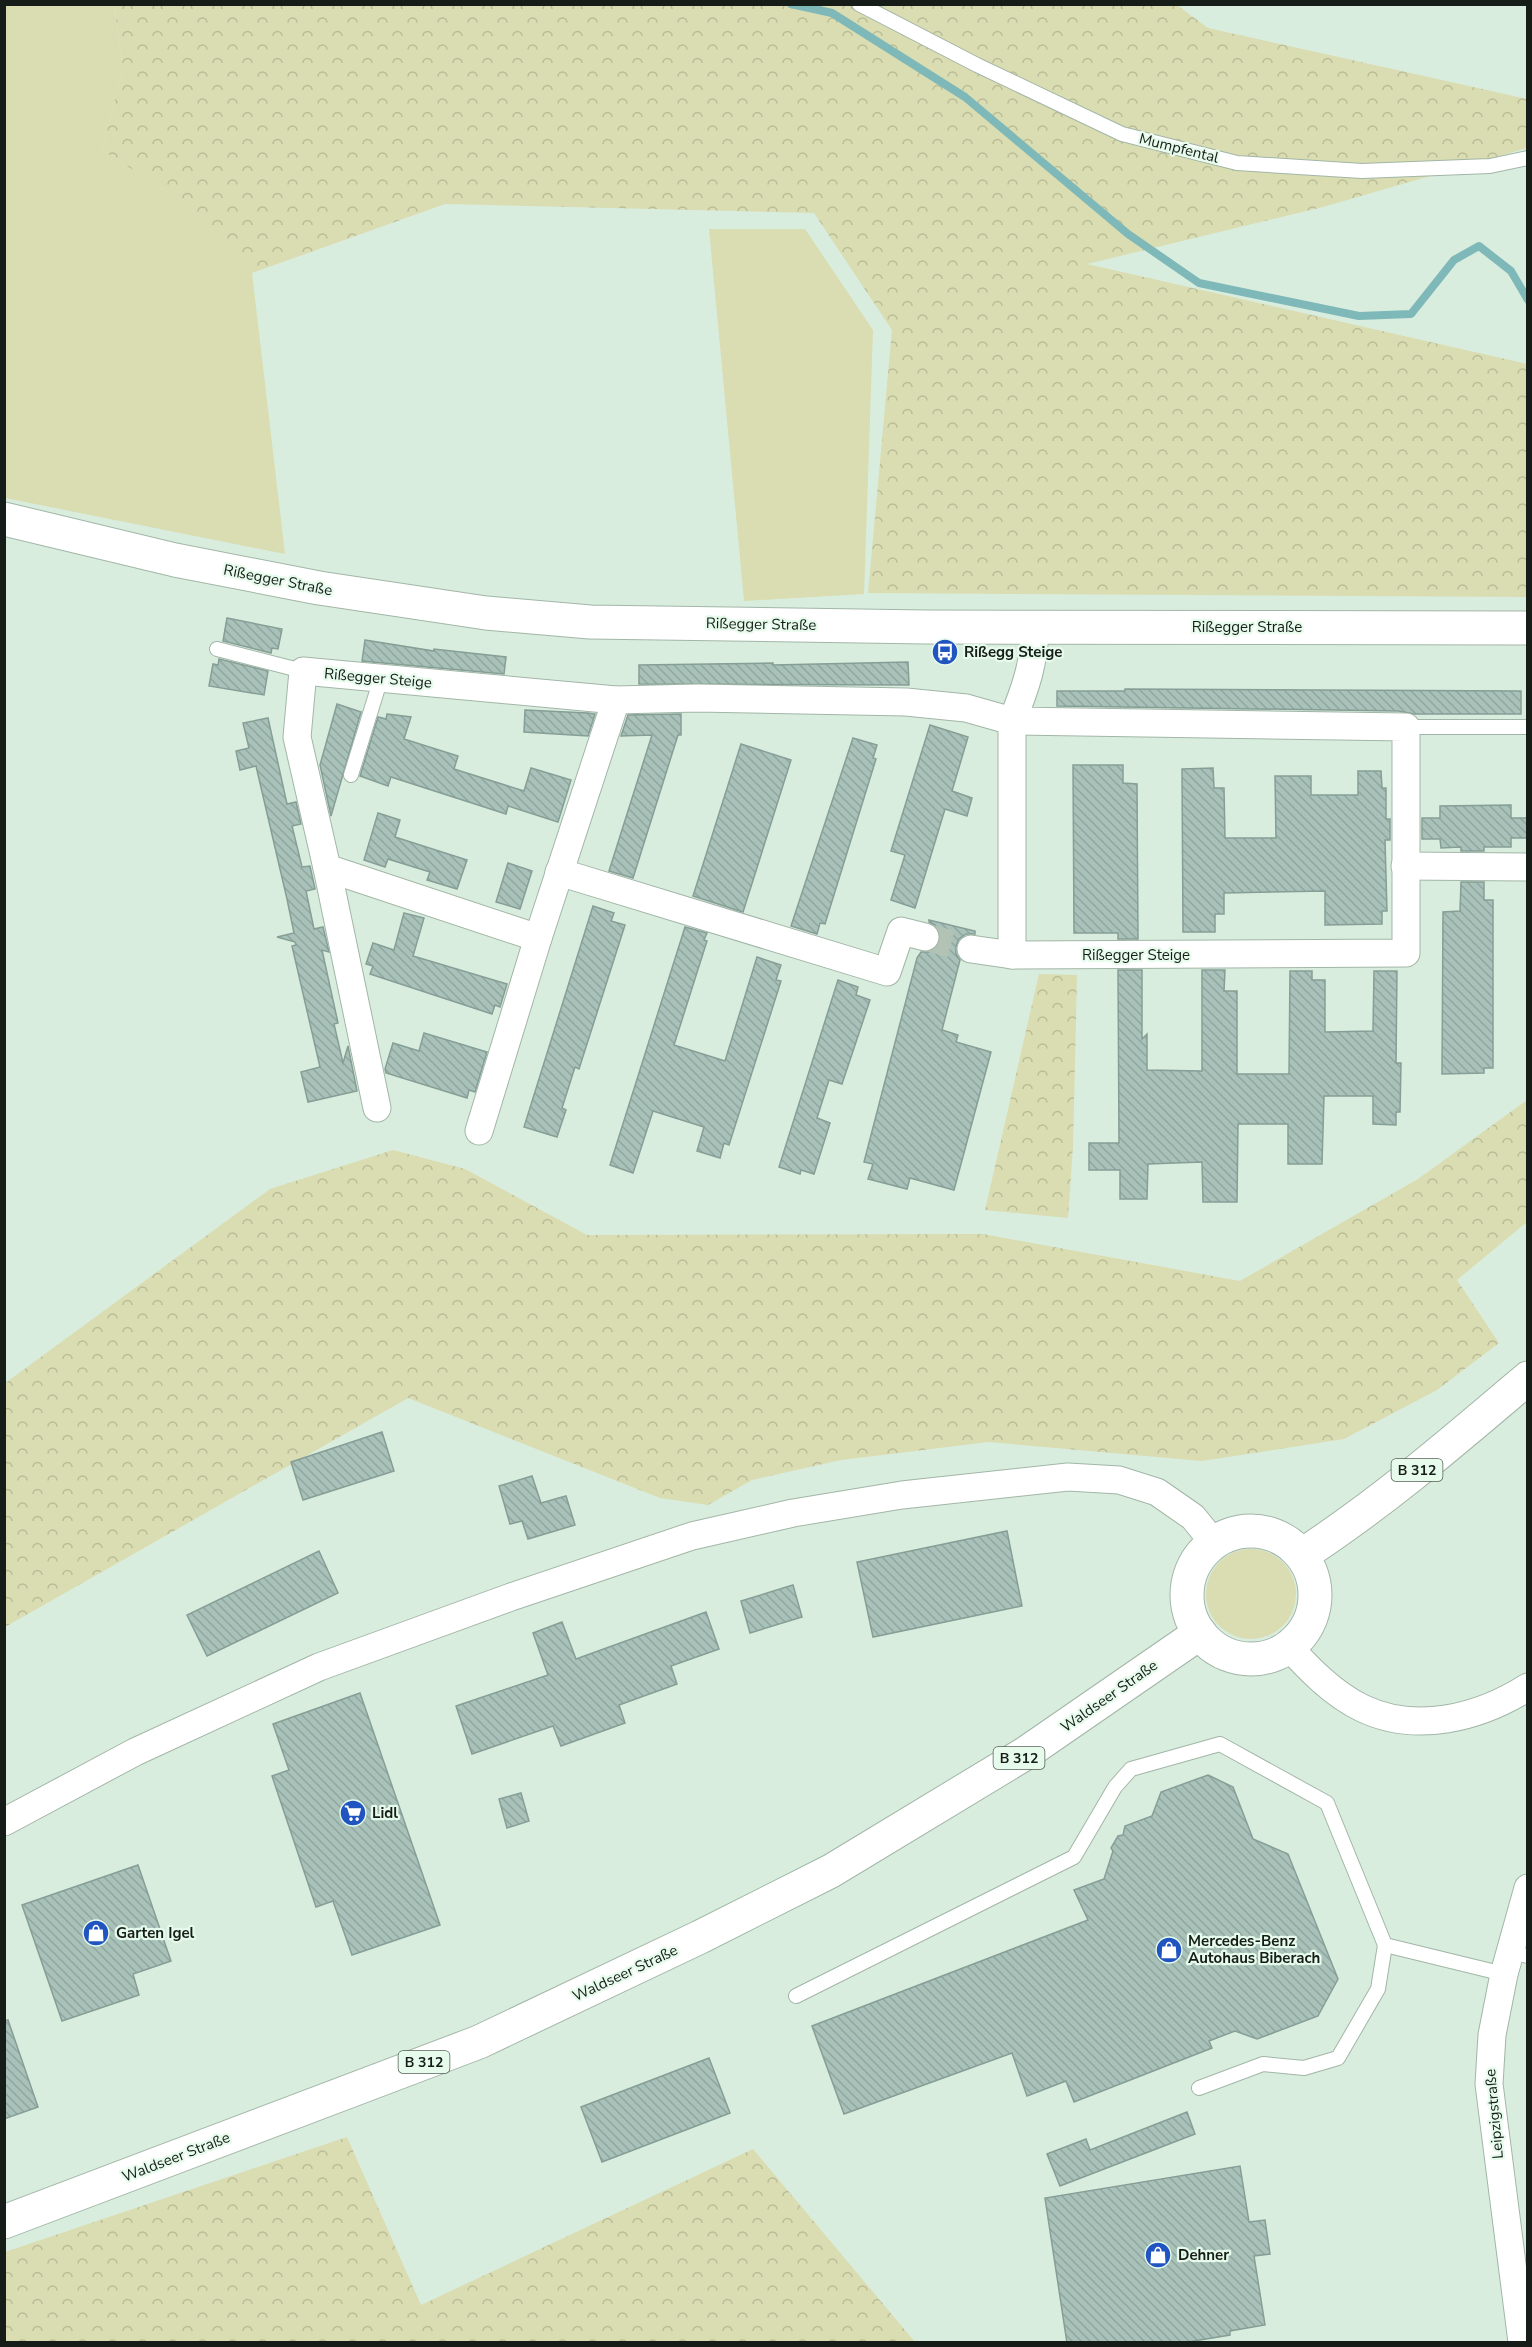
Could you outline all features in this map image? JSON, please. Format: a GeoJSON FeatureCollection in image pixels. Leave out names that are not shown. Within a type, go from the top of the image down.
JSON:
{"type":"FeatureCollection","features":[{"type":"Feature","properties":{"kind":"main road","name":"Rißegger Straße"},"geometry":{"type":"LineString","coordinates":[[4,519],[175,560],[319,588],[486,613],[590,622],[1035,627],[1527,628]]}},
{"type":"Feature","properties":{"kind":"main road","name":"B 312"},"geometry":{"type":"LineString","coordinates":[[1302,1555],[1327,1539],[1446,1447],[1527,1378]]}},
{"type":"Feature","properties":{"kind":"main road"},"geometry":{"type":"LineString","coordinates":[[1246,1530],[1267,1532],[1287,1541],[1302,1555],[1312,1574],[1315,1595],[1312,1616],[1302,1634],[1288,1646],[1266,1657],[1245,1659],[1225,1654],[1207,1642],[1194,1625],[1187,1605],[1187,1584],[1194,1564],[1208,1547],[1226,1535],[1246,1530]]}},
{"type":"Feature","properties":{"kind":"main road","name":"Waldseer Straße"},"geometry":{"type":"LineString","coordinates":[[4,2222],[479,2042],[700,1937],[831,1871],[1026,1753],[1200,1633]]}},
{"type":"Feature","properties":{"kind":"street"},"geometry":{"type":"LineString","coordinates":[[971,949],[1012,955],[1012,721],[1030,674],[1035,627]]}},
{"type":"Feature","properties":{"kind":"street","name":"Rißegger Steige"},"geometry":{"type":"LineString","coordinates":[[377,1108],[297,737],[303,671],[616,700],[697,698],[906,702],[966,708],[1012,721],[1406,727],[1406,953],[1012,955]]}},
{"type":"Feature","properties":{"kind":"street"},"geometry":{"type":"LineString","coordinates":[[479,1131],[537,938],[616,700]]}},
{"type":"Feature","properties":{"kind":"street"},"geometry":{"type":"LineString","coordinates":[[1406,866],[1527,867]]}},
{"type":"Feature","properties":{"kind":"street"},"geometry":{"type":"LineString","coordinates":[[327,868],[537,938]]}},
{"type":"Feature","properties":{"kind":"street"},"geometry":{"type":"LineString","coordinates":[[559,872],[887,972],[901,931],[925,938]]}},
{"type":"Feature","properties":{"kind":"street"},"geometry":{"type":"LineString","coordinates":[[4,1822],[135,1752],[319,1667],[511,1597],[692,1536],[782,1515],[902,1496],[1068,1477],[1119,1480],[1157,1492],[1193,1517],[1214,1543]]}},
{"type":"Feature","properties":{"kind":"street"},"geometry":{"type":"LineString","coordinates":[[1288,1646],[1312,1672],[1340,1694],[1361,1708],[1390,1718],[1418,1722],[1472,1714],[1525,1695]]}},
{"type":"Feature","properties":{"kind":"street","name":"Leipzigstraße"},"geometry":{"type":"LineString","coordinates":[[1522,2343],[1489,2084],[1492,2036],[1514,1961],[1527,1888]]}},
{"type":"Feature","properties":{"kind":"lane","name":"Mumpfental"},"geometry":{"type":"LineString","coordinates":[[859,4],[977,65],[1122,135],[1237,162],[1362,171],[1490,166],[1527,158]]}},
{"type":"Feature","properties":{"kind":"lane"},"geometry":{"type":"LineString","coordinates":[[217,649],[303,671]]}},
{"type":"Feature","properties":{"kind":"lane"},"geometry":{"type":"LineString","coordinates":[[351,775],[381,678]]}},
{"type":"Feature","properties":{"kind":"lane"},"geometry":{"type":"LineString","coordinates":[[1406,727],[1527,727]]}},
{"type":"Feature","properties":{"kind":"lane"},"geometry":{"type":"LineString","coordinates":[[796,1996],[1074,1857],[1115,1787],[1131,1769],[1220,1744],[1327,1803],[1385,1946],[1378,1989],[1338,2058],[1304,2068],[1263,2064],[1198,2088]]}},
{"type":"Feature","properties":{"kind":"lane"},"geometry":{"type":"LineString","coordinates":[[1385,1946],[1514,1961]]}},
{"type":"Feature","properties":{"kind":"green space"},"geometry":{"type":"Polygon","coordinates":[[[114,4],[1177,5],[1208,28],[1527,99],[1527,148],[1323,207],[1087,264],[1527,364],[1527,597],[868,593],[892,330],[814,213],[445,204],[252,273],[186,204],[102,150],[123,68],[114,4]]]}},
{"type":"Feature","properties":{"kind":"green space"},"geometry":{"type":"Polygon","coordinates":[[[4,5],[114,5],[123,68],[102,150],[186,204],[252,273],[285,554],[5,498],[4,5]]]}},
{"type":"Feature","properties":{"kind":"green space"},"geometry":{"type":"Polygon","coordinates":[[[709,229],[805,229],[873,330],[864,594],[744,601],[709,229]]]}},
{"type":"Feature","properties":{"kind":"green space"},"geometry":{"type":"Polygon","coordinates":[[[1039,974],[1077,975],[1073,1147],[1068,1218],[985,1210],[1039,974]]]}},
{"type":"Feature","properties":{"kind":"green space"},"geometry":{"type":"Polygon","coordinates":[[[1527,1100],[1527,1222],[1457,1280],[1499,1343],[1437,1390],[1344,1439],[1202,1461],[989,1442],[841,1460],[752,1480],[708,1505],[660,1498],[408,1398],[5,1627],[4,1384],[270,1189],[393,1150],[465,1169],[587,1235],[983,1234],[1240,1281],[1418,1179],[1527,1100]]]}},
{"type":"Feature","properties":{"kind":"green space"},"geometry":{"type":"Polygon","coordinates":[[[1242,1549],[1260,1549],[1276,1556],[1289,1569],[1296,1585],[1296,1603],[1289,1619],[1276,1632],[1260,1639],[1242,1639],[1226,1632],[1213,1619],[1206,1603],[1206,1585],[1213,1569],[1226,1556],[1242,1549]]]}},
{"type":"Feature","properties":{"kind":"green space"},"geometry":{"type":"Polygon","coordinates":[[[347,2137],[421,2305],[753,2149],[915,2342],[5,2342],[5,2252],[347,2137]]]}},
{"type":"Feature","properties":{"kind":"building"},"geometry":{"type":"Polygon","coordinates":[[[227,618],[282,629],[278,649],[272,648],[271,653],[223,641],[227,618]]]}},
{"type":"Feature","properties":{"kind":"building"},"geometry":{"type":"Polygon","coordinates":[[[365,640],[434,651],[434,649],[506,657],[504,674],[362,661],[365,640]]]}},
{"type":"Feature","properties":{"kind":"building"},"geometry":{"type":"Polygon","coordinates":[[[219,659],[268,671],[264,695],[209,686],[213,664],[218,665],[219,659]]]}},
{"type":"Feature","properties":{"kind":"building"},"geometry":{"type":"Polygon","coordinates":[[[908,662],[909,685],[639,684],[639,665],[908,662]]]}},
{"type":"Feature","properties":{"kind":"building"},"geometry":{"type":"Polygon","coordinates":[[[1125,689],[1521,691],[1521,714],[1414,714],[1398,711],[1057,706],[1057,691],[1125,691],[1125,689]]]}},
{"type":"Feature","properties":{"kind":"building"},"geometry":{"type":"Polygon","coordinates":[[[337,704],[361,712],[331,816],[320,765],[337,704]]]}},
{"type":"Feature","properties":{"kind":"building"},"geometry":{"type":"Polygon","coordinates":[[[525,710],[595,714],[588,736],[524,732],[525,710]]]}},
{"type":"Feature","properties":{"kind":"building"},"geometry":{"type":"Polygon","coordinates":[[[387,714],[411,717],[404,739],[458,756],[454,769],[524,791],[531,768],[571,780],[558,822],[508,806],[506,814],[391,777],[388,786],[360,776],[378,717],[386,719],[387,714]]]}},
{"type":"Feature","properties":{"kind":"building"},"geometry":{"type":"Polygon","coordinates":[[[681,714],[681,735],[678,735],[633,878],[609,871],[652,735],[621,736],[628,715],[681,714]]]}},
{"type":"Feature","properties":{"kind":"building"},"geometry":{"type":"Polygon","coordinates":[[[268,718],[287,804],[296,802],[301,824],[292,826],[302,867],[310,866],[315,889],[306,891],[314,929],[323,927],[329,952],[322,950],[338,1023],[334,1024],[343,1063],[348,1046],[357,1091],[308,1102],[301,1072],[320,1067],[292,946],[296,945],[295,942],[277,937],[294,933],[256,766],[240,770],[236,751],[249,748],[243,723],[268,718]]]}},
{"type":"Feature","properties":{"kind":"building"},"geometry":{"type":"Polygon","coordinates":[[[930,725],[968,737],[952,791],[972,798],[967,816],[945,809],[915,908],[891,900],[905,855],[891,851],[930,725]]]}},
{"type":"Feature","properties":{"kind":"building"},"geometry":{"type":"Polygon","coordinates":[[[853,738],[877,745],[873,758],[876,759],[825,924],[820,923],[817,934],[791,926],[853,738]]]}},
{"type":"Feature","properties":{"kind":"building"},"geometry":{"type":"Polygon","coordinates":[[[741,744],[791,760],[743,912],[693,896],[741,744]]]}},
{"type":"Feature","properties":{"kind":"building"},"geometry":{"type":"Polygon","coordinates":[[[1073,765],[1123,765],[1123,783],[1137,784],[1138,939],[1118,939],[1118,933],[1074,933],[1073,765]]]}},
{"type":"Feature","properties":{"kind":"building"},"geometry":{"type":"Polygon","coordinates":[[[1213,768],[1214,788],[1224,788],[1225,838],[1276,838],[1275,776],[1311,776],[1311,795],[1358,795],[1358,771],[1381,771],[1382,788],[1386,788],[1386,819],[1390,819],[1390,840],[1385,840],[1387,911],[1382,911],[1382,924],[1325,925],[1325,891],[1224,893],[1224,914],[1215,914],[1215,932],[1183,932],[1182,769],[1213,768]]]}},
{"type":"Feature","properties":{"kind":"building"},"geometry":{"type":"Polygon","coordinates":[[[1511,805],[1511,818],[1527,818],[1527,838],[1511,838],[1511,847],[1484,847],[1484,851],[1461,851],[1461,847],[1441,848],[1440,839],[1422,839],[1422,818],[1440,818],[1440,806],[1511,805]]]}},
{"type":"Feature","properties":{"kind":"building"},"geometry":{"type":"Polygon","coordinates":[[[378,813],[400,820],[395,837],[467,860],[457,889],[427,880],[430,872],[388,859],[385,867],[364,860],[378,813]]]}},
{"type":"Feature","properties":{"kind":"building"},"geometry":{"type":"Polygon","coordinates":[[[508,863],[532,871],[520,909],[496,902],[508,863]]]}},
{"type":"Feature","properties":{"kind":"building"},"geometry":{"type":"Polygon","coordinates":[[[1461,882],[1484,882],[1484,900],[1493,900],[1493,1068],[1484,1068],[1484,1073],[1442,1074],[1443,912],[1460,911],[1461,882]]]}},
{"type":"Feature","properties":{"kind":"building"},"geometry":{"type":"Polygon","coordinates":[[[593,906],[614,913],[611,921],[625,925],[579,1069],[575,1067],[562,1108],[566,1110],[557,1137],[524,1127],[593,906]]]}},
{"type":"Feature","properties":{"kind":"building"},"geometry":{"type":"Polygon","coordinates":[[[404,913],[424,918],[413,956],[507,984],[500,1007],[495,1005],[492,1014],[370,974],[373,966],[366,964],[373,943],[394,950],[404,913]]]}},
{"type":"Feature","properties":{"kind":"building"},"geometry":{"type":"Polygon","coordinates":[[[929,920],[975,931],[975,934],[966,934],[959,939],[956,946],[956,954],[960,960],[942,1030],[958,1035],[956,1042],[991,1052],[954,1190],[910,1178],[907,1189],[868,1179],[873,1164],[864,1162],[917,958],[921,952],[929,952],[936,948],[940,941],[940,932],[929,920]]]}},
{"type":"Feature","properties":{"kind":"building"},"geometry":{"type":"Polygon","coordinates":[[[685,927],[707,933],[704,940],[707,941],[674,1045],[725,1061],[757,957],[781,965],[776,980],[781,981],[729,1145],[724,1143],[720,1158],[697,1151],[704,1127],[653,1111],[633,1173],[610,1165],[685,927]]]}},
{"type":"Feature","properties":{"kind":"building"},"geometry":{"type":"Polygon","coordinates":[[[1118,970],[1142,970],[1142,1039],[1147,1034],[1147,1070],[1202,1071],[1202,970],[1225,970],[1224,991],[1237,991],[1237,1074],[1289,1074],[1290,971],[1312,971],[1312,980],[1325,980],[1325,1032],[1373,1031],[1374,971],[1397,971],[1396,1063],[1401,1063],[1400,1112],[1396,1112],[1396,1125],[1373,1124],[1373,1096],[1324,1096],[1322,1164],[1288,1164],[1288,1124],[1238,1124],[1237,1202],[1203,1202],[1202,1162],[1148,1164],[1147,1199],[1120,1199],[1120,1170],[1089,1170],[1089,1143],[1119,1143],[1118,970]]]}},
{"type":"Feature","properties":{"kind":"building"},"geometry":{"type":"Polygon","coordinates":[[[838,980],[858,987],[856,995],[870,1000],[842,1084],[829,1080],[817,1118],[830,1123],[814,1174],[801,1170],[800,1174],[779,1167],[838,980]]]}},
{"type":"Feature","properties":{"kind":"building"},"geometry":{"type":"Polygon","coordinates":[[[424,1033],[487,1052],[475,1092],[469,1090],[467,1098],[386,1073],[385,1069],[393,1043],[419,1051],[424,1033]]]}},
{"type":"Feature","properties":{"kind":"building"},"geometry":{"type":"Polygon","coordinates":[[[382,1432],[394,1471],[303,1500],[291,1462],[382,1432]]]}},
{"type":"Feature","properties":{"kind":"building"},"geometry":{"type":"Polygon","coordinates":[[[532,1476],[541,1503],[566,1496],[575,1525],[528,1539],[522,1521],[510,1524],[499,1486],[532,1476]]]}},
{"type":"Feature","properties":{"kind":"building"},"geometry":{"type":"Polygon","coordinates":[[[1007,1531],[1022,1606],[873,1637],[857,1562],[1007,1531]]]}},
{"type":"Feature","properties":{"kind":"building"},"geometry":{"type":"Polygon","coordinates":[[[319,1551],[338,1593],[207,1656],[187,1615],[319,1551]]]}},
{"type":"Feature","properties":{"kind":"building"},"geometry":{"type":"Polygon","coordinates":[[[793,1585],[802,1617],[750,1633],[741,1601],[793,1585]]]}},
{"type":"Feature","properties":{"kind":"building"},"geometry":{"type":"Polygon","coordinates":[[[706,1612],[719,1649],[671,1666],[677,1684],[619,1705],[625,1723],[561,1746],[553,1726],[472,1754],[456,1706],[548,1675],[533,1633],[562,1622],[576,1659],[706,1612]]]}},
{"type":"Feature","properties":{"kind":"building","name":"Lidl"},"geometry":{"type":"Polygon","coordinates":[[[360,1693],[440,1925],[352,1955],[333,1901],[316,1907],[272,1776],[289,1770],[273,1724],[360,1693]]]}},
{"type":"Feature","properties":{"kind":"building","name":"Mercedes-Benz Autohaus Biberach"},"geometry":{"type":"Polygon","coordinates":[[[1208,1775],[1233,1787],[1253,1839],[1288,1854],[1338,1979],[1318,2016],[1257,2039],[1235,2031],[1209,2041],[1212,2048],[1074,2102],[1066,2081],[1027,2096],[1012,2053],[844,2114],[812,2026],[1088,1920],[1074,1890],[1104,1879],[1113,1851],[1111,1848],[1118,1836],[1123,1835],[1125,1826],[1152,1816],[1161,1792],[1208,1775]]]}},
{"type":"Feature","properties":{"kind":"building"},"geometry":{"type":"Polygon","coordinates":[[[521,1793],[529,1821],[507,1828],[499,1799],[521,1793]]]}},
{"type":"Feature","properties":{"kind":"building","name":"Garten Igel"},"geometry":{"type":"Polygon","coordinates":[[[138,1865],[171,1961],[133,1974],[139,1995],[62,2021],[22,1905],[138,1865]]]}},
{"type":"Feature","properties":{"kind":"building"},"geometry":{"type":"Polygon","coordinates":[[[8,2020],[38,2107],[4,2119],[4,2021],[8,2020]]]}},
{"type":"Feature","properties":{"kind":"building"},"geometry":{"type":"Polygon","coordinates":[[[709,2058],[730,2113],[602,2162],[581,2107],[709,2058]]]}},
{"type":"Feature","properties":{"kind":"building"},"geometry":{"type":"Polygon","coordinates":[[[1187,2112],[1195,2134],[1060,2186],[1047,2154],[1086,2139],[1090,2150],[1187,2112]]]}},
{"type":"Feature","properties":{"kind":"building","name":"Dehner"},"geometry":{"type":"Polygon","coordinates":[[[1240,2166],[1249,2222],[1265,2220],[1270,2254],[1254,2256],[1265,2325],[1230,2331],[1230,2335],[1182,2343],[1067,2343],[1045,2198],[1240,2166]]]}},
{"type":"Feature","properties":{"kind":"waterway"},"geometry":{"type":"LineString","coordinates":[[791,4],[832,13],[965,97],[1128,234],[1199,283],[1359,316],[1411,314],[1454,260],[1479,246],[1511,271],[1528,300]]}},
{"type":"Feature","properties":{"kind":"tunnel"},"geometry":{"type":"LineString","coordinates":[[925,937],[971,949]]}},
{"type":"Feature","properties":{"kind":"place","name":"Rißegg Steige"},"geometry":{"type":"Point","coordinates":[945,652]}},
{"type":"Feature","properties":{"kind":"place","name":"Lidl"},"geometry":{"type":"Point","coordinates":[353,1813]}},
{"type":"Feature","properties":{"kind":"place","name":"Garten Igel"},"geometry":{"type":"Point","coordinates":[96,1933]}},
{"type":"Feature","properties":{"kind":"place","name":"Mercedes-Benz Autohaus Biberach"},"geometry":{"type":"Point","coordinates":[1169,1950]}},
{"type":"Feature","properties":{"kind":"place","name":"Dehner"},"geometry":{"type":"Point","coordinates":[1158,2255]}}]}
